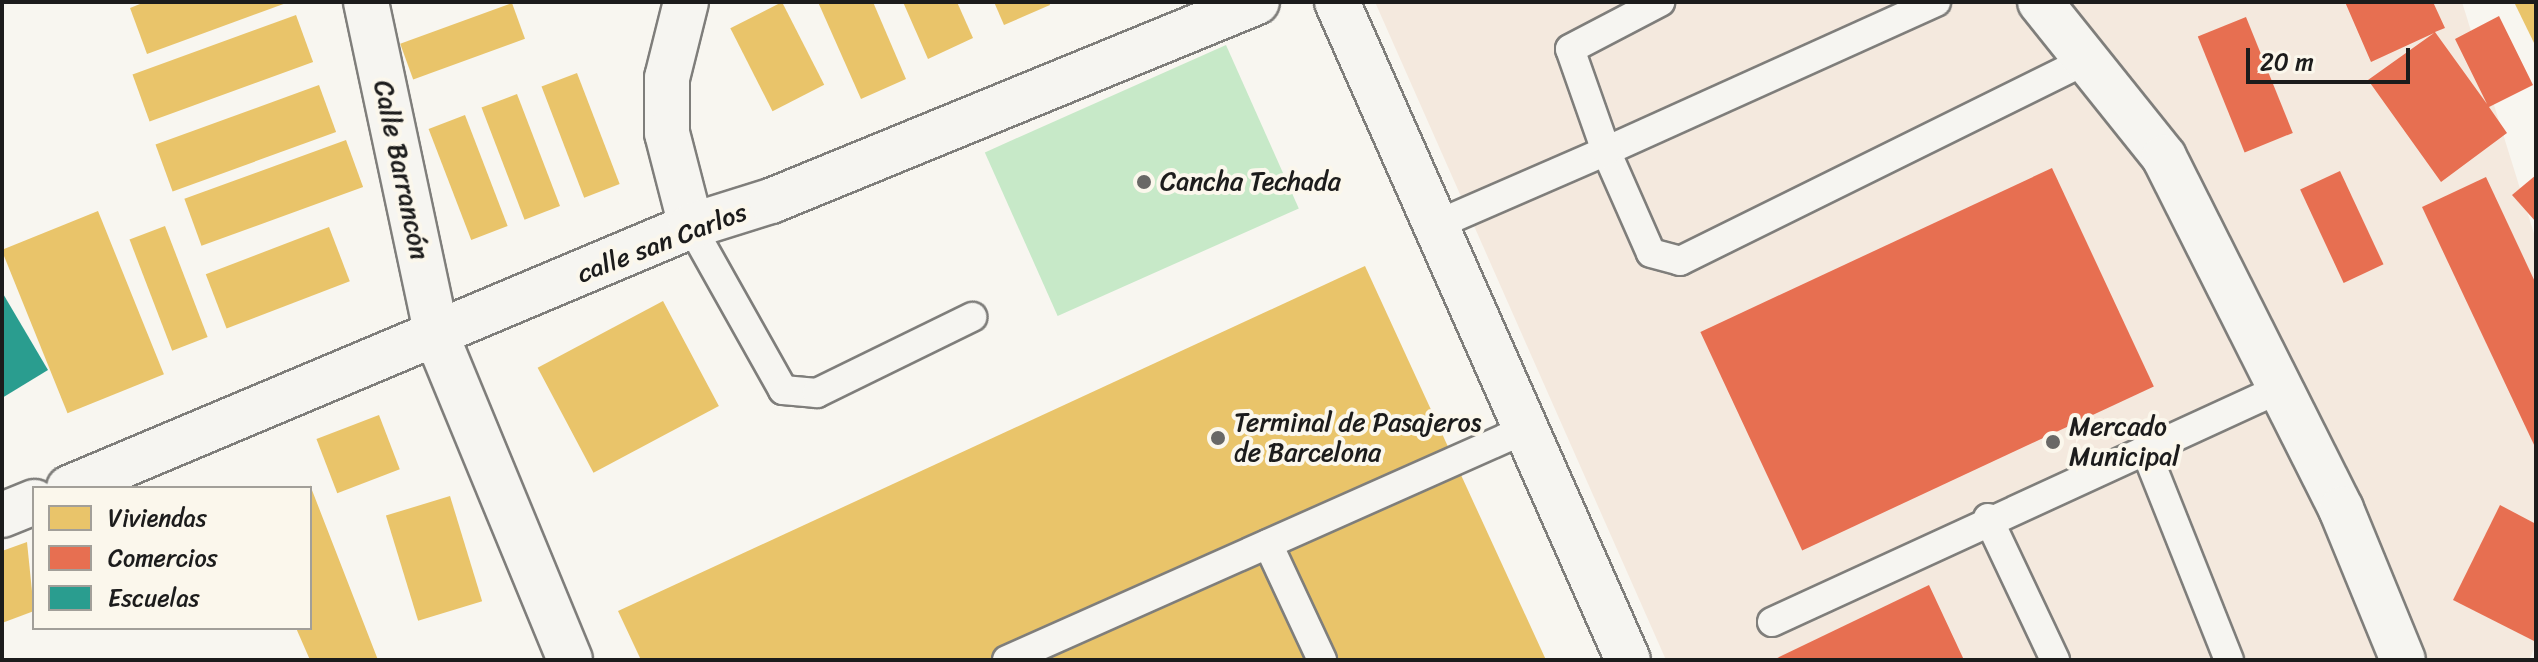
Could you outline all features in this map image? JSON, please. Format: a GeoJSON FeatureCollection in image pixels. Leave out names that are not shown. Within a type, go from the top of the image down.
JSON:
{"type":"FeatureCollection","features":[{"type":"Feature","properties":{"kind":"street","name":"Calle Barrancón"},"geometry":{"type":"LineString","coordinates":[[366,2],[437,337],[570,660]]}},
{"type":"Feature","properties":{"kind":"street"},"geometry":{"type":"LineString","coordinates":[[686,2],[667,78],[667,133],[691,226]]}},
{"type":"Feature","properties":{"kind":"street","name":"calle san Carlos"},"geometry":{"type":"LineString","coordinates":[[74,486],[437,337],[691,226],[771,201],[1257,2]]}},
{"type":"Feature","properties":{"kind":"street"},"geometry":{"type":"LineString","coordinates":[[1337,2],[1628,660]]}},
{"type":"Feature","properties":{"kind":"street"},"geometry":{"type":"LineString","coordinates":[[2040,2],[2164,157],[2341,509],[2403,660]]}},
{"type":"Feature","properties":{"kind":"street"},"geometry":{"type":"LineString","coordinates":[[2,515],[32,503]]}},
{"type":"Feature","properties":{"kind":"lane"},"geometry":{"type":"LineString","coordinates":[[1660,2],[1570,49],[1606,151],[1651,253],[1680,261],[2086,60]]}},
{"type":"Feature","properties":{"kind":"lane"},"geometry":{"type":"LineString","coordinates":[[1436,225],[1936,2]]}},
{"type":"Feature","properties":{"kind":"lane"},"geometry":{"type":"LineString","coordinates":[[691,226],[783,390],[817,393],[972,317]]}},
{"type":"Feature","properties":{"kind":"lane"},"geometry":{"type":"LineString","coordinates":[[1772,622],[1988,518],[2279,389]]}},
{"type":"Feature","properties":{"kind":"lane"},"geometry":{"type":"LineString","coordinates":[[1007,660],[1059,650],[1268,544],[1526,429]]}},
{"type":"Feature","properties":{"kind":"lane"},"geometry":{"type":"LineString","coordinates":[[2145,449],[2229,660]]}},
{"type":"Feature","properties":{"kind":"lane"},"geometry":{"type":"LineString","coordinates":[[1988,518],[2055,660]]}},
{"type":"Feature","properties":{"kind":"lane"},"geometry":{"type":"LineString","coordinates":[[1268,544],[1322,660]]}},
{"type":"Feature","properties":{"kind":"shaded area","name":"Mercado Municipal"},"geometry":{"type":"Polygon","coordinates":[[[1375,2],[2462,2],[2536,240],[2536,645],[2529,660],[1666,660],[1375,2]]]}},
{"type":"Feature","properties":{"kind":"green space","name":"Cancha Techada"},"geometry":{"type":"Polygon","coordinates":[[[1226,45],[1299,209],[1058,316],[985,152],[1226,45]]]}},
{"type":"Feature","properties":{"kind":"building: Viviendas"},"geometry":{"type":"Polygon","coordinates":[[[145,2],[289,2],[147,54],[130,8],[145,2]]]}},
{"type":"Feature","properties":{"kind":"building: Viviendas"},"geometry":{"type":"Polygon","coordinates":[[[782,2],[824,85],[773,111],[730,28],[782,2]]]}},
{"type":"Feature","properties":{"kind":"building: Viviendas"},"geometry":{"type":"Polygon","coordinates":[[[818,2],[873,2],[906,79],[861,99],[818,2]]]}},
{"type":"Feature","properties":{"kind":"building: Viviendas"},"geometry":{"type":"Polygon","coordinates":[[[903,2],[957,2],[973,38],[928,59],[903,2]]]}},
{"type":"Feature","properties":{"kind":"building: Viviendas"},"geometry":{"type":"Polygon","coordinates":[[[994,2],[1049,2],[1050,5],[1004,25],[994,2]]]}},
{"type":"Feature","properties":{"kind":"building: Viviendas"},"geometry":{"type":"Polygon","coordinates":[[[2514,2],[2536,2],[2536,47],[2514,2]]]}},
{"type":"Feature","properties":{"kind":"building: Viviendas"},"geometry":{"type":"Polygon","coordinates":[[[512,3],[525,39],[413,79],[400,44],[512,3]]]}},
{"type":"Feature","properties":{"kind":"building: Viviendas"},"geometry":{"type":"Polygon","coordinates":[[[296,15],[313,62],[150,121],[132,75],[296,15]]]}},
{"type":"Feature","properties":{"kind":"building: Viviendas"},"geometry":{"type":"Polygon","coordinates":[[[577,73],[620,184],[584,198],[542,87],[577,73]]]}},
{"type":"Feature","properties":{"kind":"building: Viviendas"},"geometry":{"type":"Polygon","coordinates":[[[319,85],[336,132],[173,191],[155,145],[319,85]]]}},
{"type":"Feature","properties":{"kind":"building: Viviendas"},"geometry":{"type":"Polygon","coordinates":[[[517,94],[560,206],[525,220],[482,108],[517,94]]]}},
{"type":"Feature","properties":{"kind":"building: Viviendas"},"geometry":{"type":"Polygon","coordinates":[[[465,115],[508,226],[471,240],[429,129],[465,115]]]}},
{"type":"Feature","properties":{"kind":"building: Viviendas"},"geometry":{"type":"Polygon","coordinates":[[[346,140],[363,187],[201,246],[184,199],[346,140]]]}},
{"type":"Feature","properties":{"kind":"building: Viviendas"},"geometry":{"type":"Polygon","coordinates":[[[98,211],[164,374],[68,413],[2,250],[98,211]]]}},
{"type":"Feature","properties":{"kind":"building: Viviendas"},"geometry":{"type":"Polygon","coordinates":[[[165,226],[208,337],[172,351],[130,240],[165,226]]]}},
{"type":"Feature","properties":{"kind":"building: Viviendas"},"geometry":{"type":"Polygon","coordinates":[[[329,227],[350,281],[227,328],[206,274],[329,227]]]}},
{"type":"Feature","properties":{"kind":"building: Viviendas","name":"Terminal de Pasajeros de Barcelona"},"geometry":{"type":"Polygon","coordinates":[[[1365,266],[1546,660],[641,660],[618,611],[1365,266]]]}},
{"type":"Feature","properties":{"kind":"building: Viviendas"},"geometry":{"type":"Polygon","coordinates":[[[663,301],[719,406],[593,473],[538,368],[663,301]]]}},
{"type":"Feature","properties":{"kind":"building: Viviendas"},"geometry":{"type":"Polygon","coordinates":[[[379,415],[400,469],[337,493],[316,439],[379,415]]]}},
{"type":"Feature","properties":{"kind":"building: Viviendas"},"geometry":{"type":"Polygon","coordinates":[[[312,490],[378,660],[310,660],[297,630],[312,630],[312,490]]]}},
{"type":"Feature","properties":{"kind":"building: Viviendas"},"geometry":{"type":"Polygon","coordinates":[[[450,496],[482,601],[418,621],[386,516],[450,496]]]}},
{"type":"Feature","properties":{"kind":"building: Viviendas"},"geometry":{"type":"Polygon","coordinates":[[[27,542],[32,612],[2,623],[2,551],[27,542]]]}},
{"type":"Feature","properties":{"kind":"building: Comercios"},"geometry":{"type":"Polygon","coordinates":[[[2345,2],[2433,2],[2445,28],[2435,32],[2487,104],[2455,39],[2499,16],[2533,85],[2489,107],[2507,133],[2441,182],[2368,80],[2434,33],[2371,62],[2345,2]]]}},
{"type":"Feature","properties":{"kind":"building: Comercios"},"geometry":{"type":"Polygon","coordinates":[[[2246,17],[2293,133],[2245,152],[2198,36],[2246,17]]]}},
{"type":"Feature","properties":{"kind":"building: Comercios"},"geometry":{"type":"Polygon","coordinates":[[[2052,168],[2154,386],[1802,550],[1700,332],[2052,168]]]}},
{"type":"Feature","properties":{"kind":"building: Comercios"},"geometry":{"type":"Polygon","coordinates":[[[2340,171],[2384,264],[2344,283],[2300,190],[2340,171]]]}},
{"type":"Feature","properties":{"kind":"building: Comercios"},"geometry":{"type":"Polygon","coordinates":[[[2536,175],[2536,222],[2512,195],[2536,175]]]}},
{"type":"Feature","properties":{"kind":"building: Comercios"},"geometry":{"type":"Polygon","coordinates":[[[2486,177],[2536,284],[2536,449],[2422,207],[2486,177]]]}},
{"type":"Feature","properties":{"kind":"building: Comercios"},"geometry":{"type":"Polygon","coordinates":[[[2500,505],[2536,524],[2536,642],[2453,600],[2500,505]]]}},
{"type":"Feature","properties":{"kind":"building: Comercios"},"geometry":{"type":"Polygon","coordinates":[[[1929,585],[1964,660],[1773,660],[1929,585]]]}},
{"type":"Feature","properties":{"kind":"building: Escuelas"},"geometry":{"type":"Polygon","coordinates":[[[2,292],[48,370],[2,398],[2,292]]]}},
{"type":"Feature","properties":{"kind":"place","name":"Cancha Techada"},"geometry":{"type":"Point","coordinates":[1144,182]}},
{"type":"Feature","properties":{"kind":"place","name":"Terminal de Pasajeros de Barcelona"},"geometry":{"type":"Point","coordinates":[1218,438]}},
{"type":"Feature","properties":{"kind":"place","name":"Mercado Municipal"},"geometry":{"type":"Point","coordinates":[2053,442]}}]}
